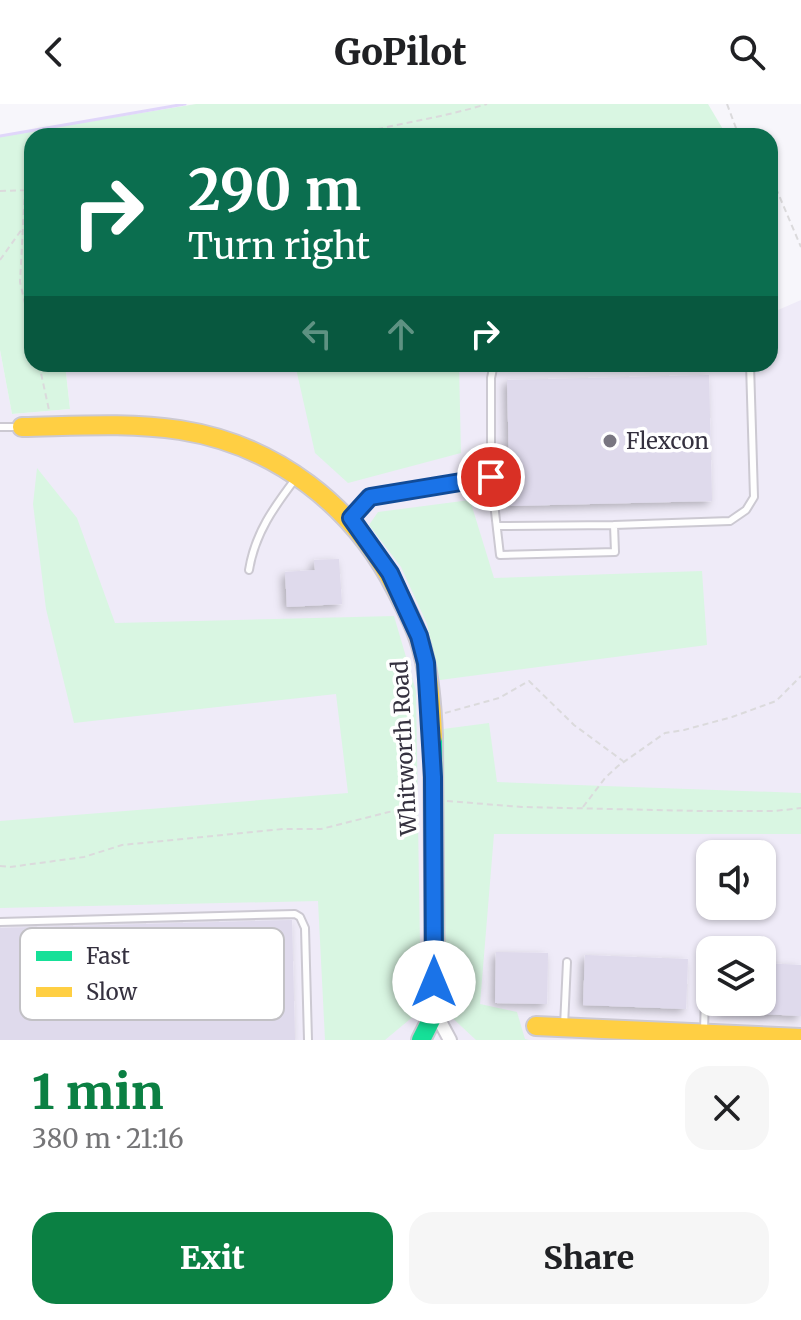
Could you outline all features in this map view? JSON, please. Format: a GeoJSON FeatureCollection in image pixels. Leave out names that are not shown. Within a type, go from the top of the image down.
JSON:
{"type":"FeatureCollection","features":[{"type":"Feature","properties":{"kind":"street","name":"Whitworth Road"},"geometry":{"type":"LineString","coordinates":[[22,427],[138,427],[202,434],[266,456],[298,475],[351,518],[390,573],[419,636],[426,663],[431,725],[435,1012],[421,1040]]}},
{"type":"Feature","properties":{"kind":"street","name":"Whitworth Road"},"geometry":{"type":"LineString","coordinates":[[435,1012],[450,1040]]}},
{"type":"Feature","properties":{"kind":"street"},"geometry":{"type":"LineString","coordinates":[[536,1026],[789,1038]]}},
{"type":"Feature","properties":{"kind":"lane"},"geometry":{"type":"LineString","coordinates":[[492,372],[491,477],[500,555],[615,552],[614,525]]}},
{"type":"Feature","properties":{"kind":"lane"},"geometry":{"type":"LineString","coordinates":[[498,526],[730,521],[746,510],[754,497],[750,372]]}},
{"type":"Feature","properties":{"kind":"lane"},"geometry":{"type":"LineString","coordinates":[[0,427],[22,427]]}},
{"type":"Feature","properties":{"kind":"lane"},"geometry":{"type":"LineString","coordinates":[[249,570],[252,548],[266,518],[298,475]]}},
{"type":"Feature","properties":{"kind":"lane"},"geometry":{"type":"LineString","coordinates":[[351,518],[370,497],[491,477]]}},
{"type":"Feature","properties":{"kind":"lane"},"geometry":{"type":"LineString","coordinates":[[0,922],[295,914],[305,928],[308,1040]]}},
{"type":"Feature","properties":{"kind":"lane"},"geometry":{"type":"LineString","coordinates":[[564,1028],[567,962]]}},
{"type":"Feature","properties":{"kind":"lane"},"geometry":{"type":"LineString","coordinates":[[704,1016],[704,1033]]}},
{"type":"Feature","properties":{"kind":"path"},"geometry":{"type":"LineString","coordinates":[[379,128],[444,117],[487,104]]}},
{"type":"Feature","properties":{"kind":"path"},"geometry":{"type":"LineString","coordinates":[[727,104],[736,128]]}},
{"type":"Feature","properties":{"kind":"path"},"geometry":{"type":"LineString","coordinates":[[0,191],[24,189]]}},
{"type":"Feature","properties":{"kind":"path"},"geometry":{"type":"LineString","coordinates":[[778,193],[801,247]]}},
{"type":"Feature","properties":{"kind":"path"},"geometry":{"type":"LineString","coordinates":[[24,208],[20,282],[24,299]]}},
{"type":"Feature","properties":{"kind":"path"},"geometry":{"type":"LineString","coordinates":[[0,260],[23,228]]}},
{"type":"Feature","properties":{"kind":"path"},"geometry":{"type":"LineString","coordinates":[[41,372],[53,427]]}},
{"type":"Feature","properties":{"kind":"path"},"geometry":{"type":"LineString","coordinates":[[583,808],[605,778],[665,733],[720,721],[776,701],[801,676]]}},
{"type":"Feature","properties":{"kind":"path"},"geometry":{"type":"LineString","coordinates":[[431,725],[443,713],[499,698],[529,681],[574,725],[624,762]]}},
{"type":"Feature","properties":{"kind":"path"},"geometry":{"type":"LineString","coordinates":[[0,866],[84,857],[122,845],[156,840],[283,829],[321,829],[433,801],[522,807],[775,811],[801,808]]}},
{"type":"Feature","properties":{"kind":"shaded area"},"geometry":{"type":"Polygon","coordinates":[[[801,300],[801,1040],[0,1040],[0,350],[12,414],[70,409],[66,372],[778,372],[778,310],[801,300]]]}},
{"type":"Feature","properties":{"kind":"green space"},"geometry":{"type":"Polygon","coordinates":[[[196,104],[708,104],[722,128],[49,128],[196,104]]]}},
{"type":"Feature","properties":{"kind":"green space"},"geometry":{"type":"Polygon","coordinates":[[[24,132],[24,372],[66,372],[70,409],[12,414],[0,350],[0,136],[24,132]]]}},
{"type":"Feature","properties":{"kind":"green space"},"geometry":{"type":"Polygon","coordinates":[[[297,372],[459,372],[461,453],[348,483],[315,453],[297,372]]]}},
{"type":"Feature","properties":{"kind":"green space"},"geometry":{"type":"Polygon","coordinates":[[[37,468],[77,518],[115,623],[394,616],[416,691],[421,1010],[385,1040],[325,1040],[318,901],[0,908],[0,821],[348,793],[336,694],[74,723],[46,609],[33,504],[37,468]]]}},
{"type":"Feature","properties":{"kind":"green space"},"geometry":{"type":"Polygon","coordinates":[[[470,500],[494,578],[702,571],[707,645],[440,680],[427,624],[401,567],[369,525],[378,512],[470,500]]]}},
{"type":"Feature","properties":{"kind":"green space"},"geometry":{"type":"Polygon","coordinates":[[[489,723],[497,782],[801,793],[801,834],[494,834],[480,1004],[517,1012],[525,1039],[529,1040],[476,1040],[446,1012],[443,729],[489,723]]]}},
{"type":"Feature","properties":{"kind":"building","name":"Flexcon"},"geometry":{"type":"Polygon","coordinates":[[[709,375],[712,501],[510,506],[507,380],[709,375]]]}},
{"type":"Feature","properties":{"kind":"building"},"geometry":{"type":"Polygon","coordinates":[[[339,559],[342,604],[287,607],[285,572],[315,570],[314,560],[339,559]]]}},
{"type":"Feature","properties":{"kind":"building"},"geometry":{"type":"Polygon","coordinates":[[[292,920],[295,1040],[0,1040],[0,928],[292,920]]]}},
{"type":"Feature","properties":{"kind":"building"},"geometry":{"type":"Polygon","coordinates":[[[496,952],[548,953],[547,1004],[495,1003],[496,952]]]}},
{"type":"Feature","properties":{"kind":"building"},"geometry":{"type":"Polygon","coordinates":[[[585,955],[688,959],[686,1009],[583,1005],[585,955]]]}},
{"type":"Feature","properties":{"kind":"building"},"geometry":{"type":"Polygon","coordinates":[[[776,964],[801,965],[801,1016],[776,1015],[776,964]]]}},
{"type":"Feature","properties":{"kind":"waterway"},"geometry":{"type":"LineString","coordinates":[[46,128],[185,104]]}},
{"type":"Feature","properties":{"kind":"waterway"},"geometry":{"type":"LineString","coordinates":[[0,136],[24,132]]}},
{"type":"Feature","properties":{"kind":"traffic: fast"},"geometry":{"type":"LineString","coordinates":[[421,1040],[435,1012],[433,737]]}},
{"type":"Feature","properties":{"kind":"traffic: slow"},"geometry":{"type":"LineString","coordinates":[[22,427],[121,425],[180,430],[248,450],[280,465],[308,484],[358,532],[379,560],[405,606],[425,663],[433,737]]}},
{"type":"Feature","properties":{"kind":"traffic: slow"},"geometry":{"type":"LineString","coordinates":[[536,1026],[801,1038]]}},
{"type":"Feature","properties":{"kind":"place","name":"Flexcon"},"geometry":{"type":"Point","coordinates":[610,441]}},
{"type":"Feature","properties":{"kind":"route"},"geometry":{"type":"LineString","coordinates":[[434,982],[433,777],[426,663],[419,636],[390,573],[351,518],[370,497],[491,477]]}}]}
